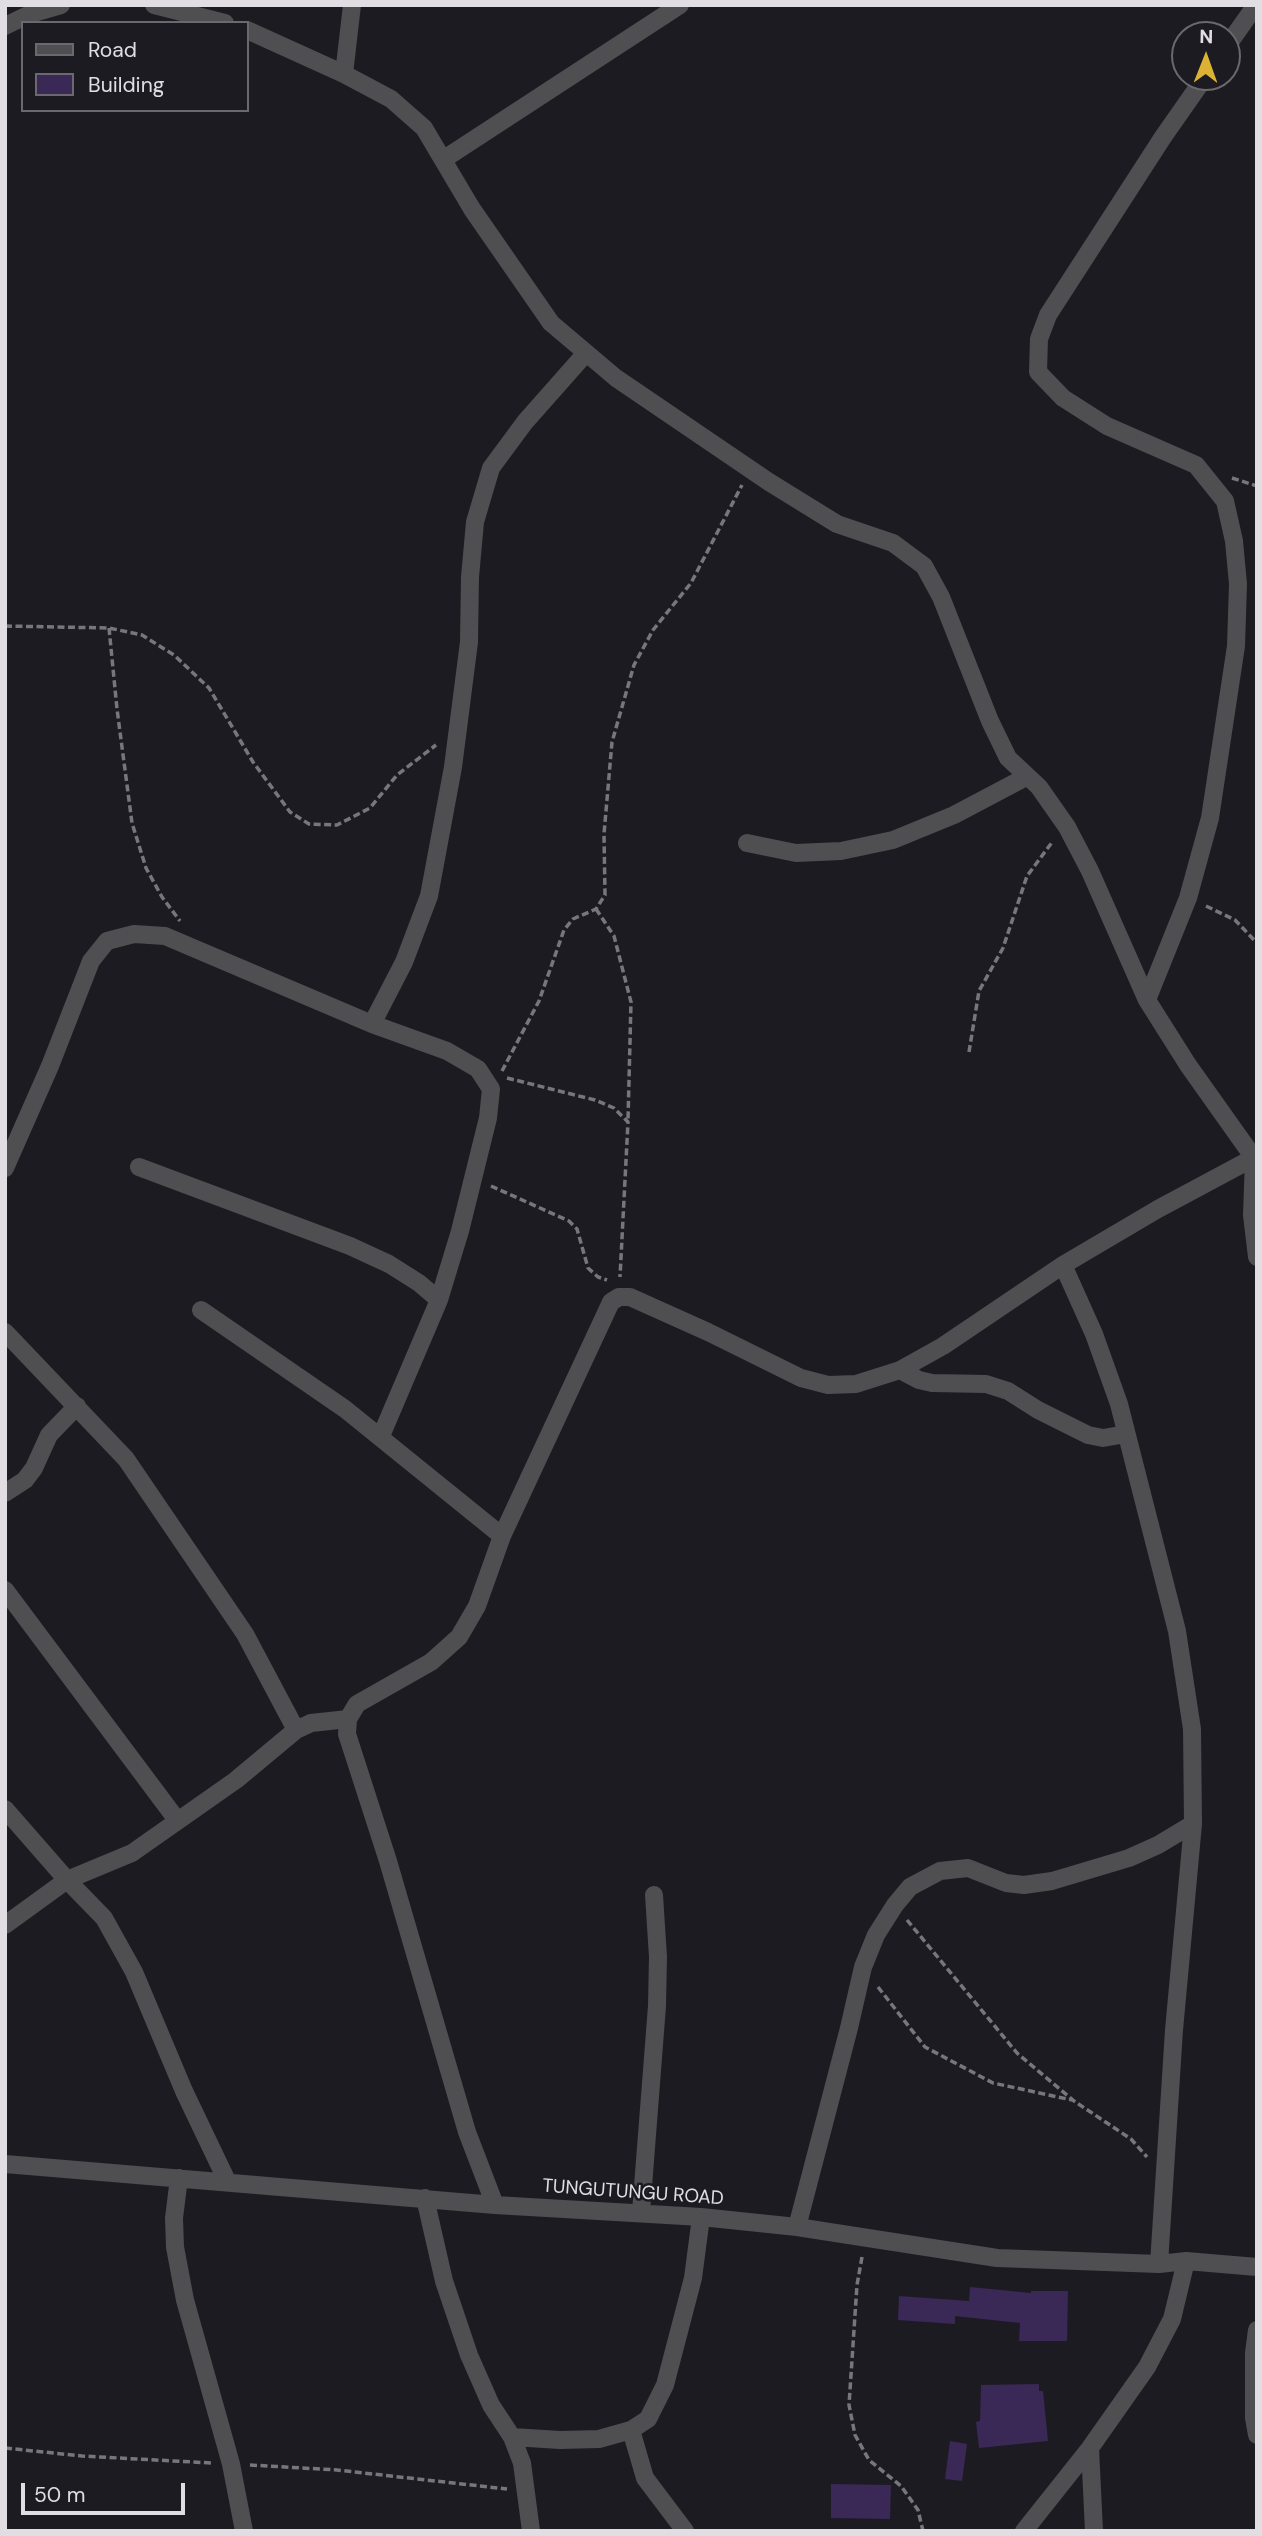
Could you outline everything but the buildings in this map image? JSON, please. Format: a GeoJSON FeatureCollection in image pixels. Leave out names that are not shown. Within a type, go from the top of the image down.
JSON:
{"type":"FeatureCollection","features":[{"type":"Feature","properties":{"kind":"street"},"geometry":{"type":"LineString","coordinates":[[5,26],[30,14],[61,5]]}},
{"type":"Feature","properties":{"kind":"street"},"geometry":{"type":"LineString","coordinates":[[154,5],[215,15]]}},
{"type":"Feature","properties":{"kind":"street"},"geometry":{"type":"LineString","coordinates":[[344,74],[352,5]]}},
{"type":"Feature","properties":{"kind":"street"},"geometry":{"type":"LineString","coordinates":[[444,159],[680,5]]}},
{"type":"Feature","properties":{"kind":"street"},"geometry":{"type":"LineString","coordinates":[[1241,26],[1256,5]]}},
{"type":"Feature","properties":{"kind":"street"},"geometry":{"type":"LineString","coordinates":[[248,30],[344,74],[391,99],[424,128],[472,209],[551,323],[616,378],[750,470],[837,524],[893,543],[923,566],[942,597],[1008,758],[1039,787],[1067,827],[1090,871],[1147,1000],[1188,1065],[1255,1157],[1252,1215],[1257,1257]]}},
{"type":"Feature","properties":{"kind":"street"},"geometry":{"type":"LineString","coordinates":[[1147,1000],[1188,898],[1210,818],[1236,646],[1238,584],[1234,541],[1225,501],[1196,465],[1107,426],[1063,398],[1038,372],[1039,339],[1048,315],[1195,91]]}},
{"type":"Feature","properties":{"kind":"street"},"geometry":{"type":"LineString","coordinates":[[372,1024],[404,962],[429,896],[469,642],[470,577],[475,522],[491,468],[525,422],[586,353]]}},
{"type":"Feature","properties":{"kind":"street"},"geometry":{"type":"LineString","coordinates":[[747,844],[796,853],[841,851],[893,840],[954,815],[1026,777]]}},
{"type":"Feature","properties":{"kind":"street"},"geometry":{"type":"LineString","coordinates":[[5,1168],[50,1066],[91,961],[107,941],[134,934],[165,936],[372,1024],[447,1051],[478,1069],[491,1089],[488,1118],[460,1231],[439,1300],[381,1436]]}},
{"type":"Feature","properties":{"kind":"street"},"geometry":{"type":"LineString","coordinates":[[495,2205],[467,2132],[388,1861],[346,1734],[348,1719],[357,1704],[431,1662],[459,1637],[477,1606],[502,1536],[619,1291],[802,1378],[828,1385],[856,1384],[900,1370],[943,1346],[1063,1265],[1158,1209],[1255,1157]]}},
{"type":"Feature","properties":{"kind":"street"},"geometry":{"type":"LineString","coordinates":[[139,1167],[350,1246],[389,1264],[419,1283],[439,1300]]}},
{"type":"Feature","properties":{"kind":"street"},"geometry":{"type":"LineString","coordinates":[[1063,1265],[1094,1334],[1119,1404],[1177,1631],[1192,1729],[1193,1824],[1174,2030],[1158,2264]]}},
{"type":"Feature","properties":{"kind":"street"},"geometry":{"type":"LineString","coordinates":[[201,1310],[381,1436],[502,1536]]}},
{"type":"Feature","properties":{"kind":"street"},"geometry":{"type":"LineString","coordinates":[[5,1332],[126,1459],[245,1634],[296,1730]]}},
{"type":"Feature","properties":{"kind":"street"},"geometry":{"type":"LineString","coordinates":[[900,1370],[919,1380],[932,1383],[986,1384],[1008,1391],[1038,1410],[1088,1435],[1103,1438],[1126,1434]]}},
{"type":"Feature","properties":{"kind":"street"},"geometry":{"type":"LineString","coordinates":[[5,1493],[25,1480],[34,1468],[49,1435],[77,1406]]}},
{"type":"Feature","properties":{"kind":"street"},"geometry":{"type":"LineString","coordinates":[[5,1590],[177,1820]]}},
{"type":"Feature","properties":{"kind":"street"},"geometry":{"type":"LineString","coordinates":[[5,1925],[67,1880],[132,1853],[236,1780],[296,1730],[310,1723],[348,1719]]}},
{"type":"Feature","properties":{"kind":"street"},"geometry":{"type":"LineString","coordinates":[[5,1809],[67,1880],[104,1917],[134,1972],[184,2091],[227,2182]]}},
{"type":"Feature","properties":{"kind":"street"},"geometry":{"type":"LineString","coordinates":[[797,2227],[863,1967],[876,1935],[910,1887],[940,1871],[968,1868],[1006,1883],[1024,1885],[1052,1881],[1129,1858],[1158,1845],[1193,1824]]}},
{"type":"Feature","properties":{"kind":"street"},"geometry":{"type":"LineString","coordinates":[[641,2212],[657,2006],[658,1956],[654,1895]]}},
{"type":"Feature","properties":{"kind":"street","name":"TUNGUTUNGU ROAD"},"geometry":{"type":"LineString","coordinates":[[5,2164],[495,2205],[701,2217],[797,2227],[997,2258],[1158,2264],[1186,2261],[1257,2267]]}},
{"type":"Feature","properties":{"kind":"street"},"geometry":{"type":"LineString","coordinates":[[179,2178],[174,2218],[175,2247],[185,2300],[231,2464],[244,2531]]}},
{"type":"Feature","properties":{"kind":"street"},"geometry":{"type":"LineString","coordinates":[[425,2198],[444,2281],[469,2355],[491,2405],[512,2437],[522,2463],[531,2531]]}},
{"type":"Feature","properties":{"kind":"street"},"geometry":{"type":"LineString","coordinates":[[512,2437],[599,2439],[631,2430],[648,2419],[665,2385],[693,2278],[701,2217]]}},
{"type":"Feature","properties":{"kind":"street"},"geometry":{"type":"LineString","coordinates":[[1024,2531],[1090,2448],[1147,2367],[1172,2319],[1186,2261]]}},
{"type":"Feature","properties":{"kind":"street"},"geometry":{"type":"LineString","coordinates":[[1257,2330],[1254,2353],[1257,2435]]}},
{"type":"Feature","properties":{"kind":"street"},"geometry":{"type":"LineString","coordinates":[[631,2430],[645,2478],[685,2531]]}},
{"type":"Feature","properties":{"kind":"street"},"geometry":{"type":"LineString","coordinates":[[1090,2448],[1094,2531]]}},
{"type":"Feature","properties":{"kind":"path"},"geometry":{"type":"LineString","coordinates":[[628,1122],[614,1108],[595,1100],[500,1076],[539,1001],[564,930],[573,919],[596,909],[604,895],[604,834],[612,742],[634,665],[653,630],[691,583],[750,470]]}},
{"type":"Feature","properties":{"kind":"path"},"geometry":{"type":"LineString","coordinates":[[5,626],[110,628],[142,635],[174,655],[209,688],[253,762],[290,812],[309,824],[337,825],[370,808],[397,775],[458,725]]}},
{"type":"Feature","properties":{"kind":"path"},"geometry":{"type":"LineString","coordinates":[[110,628],[117,709],[132,823],[146,868],[162,897],[184,926]]}},
{"type":"Feature","properties":{"kind":"path"},"geometry":{"type":"LineString","coordinates":[[969,1052],[979,990],[1003,948],[1027,876],[1067,827]]}},
{"type":"Feature","properties":{"kind":"path"},"geometry":{"type":"LineString","coordinates":[[1188,898],[1235,920],[1257,943]]}},
{"type":"Feature","properties":{"kind":"path"},"geometry":{"type":"LineString","coordinates":[[596,909],[614,936],[631,1002],[619,1291]]}},
{"type":"Feature","properties":{"kind":"path"},"geometry":{"type":"LineString","coordinates":[[473,1178],[569,1221],[577,1229],[588,1268],[619,1291]]}},
{"type":"Feature","properties":{"kind":"path"},"geometry":{"type":"LineString","coordinates":[[895,1905],[1017,2053],[1074,2101],[1131,2139],[1165,2176]]}},
{"type":"Feature","properties":{"kind":"path"},"geometry":{"type":"LineString","coordinates":[[863,1967],[925,2047],[993,2083],[1074,2101]]}},
{"type":"Feature","properties":{"kind":"path"},"geometry":{"type":"LineString","coordinates":[[865,2238],[857,2285],[849,2404],[855,2435],[869,2460],[901,2486],[918,2510],[923,2531]]}},
{"type":"Feature","properties":{"kind":"path"},"geometry":{"type":"LineString","coordinates":[[5,2448],[82,2456],[337,2470],[527,2491]]}}]}
